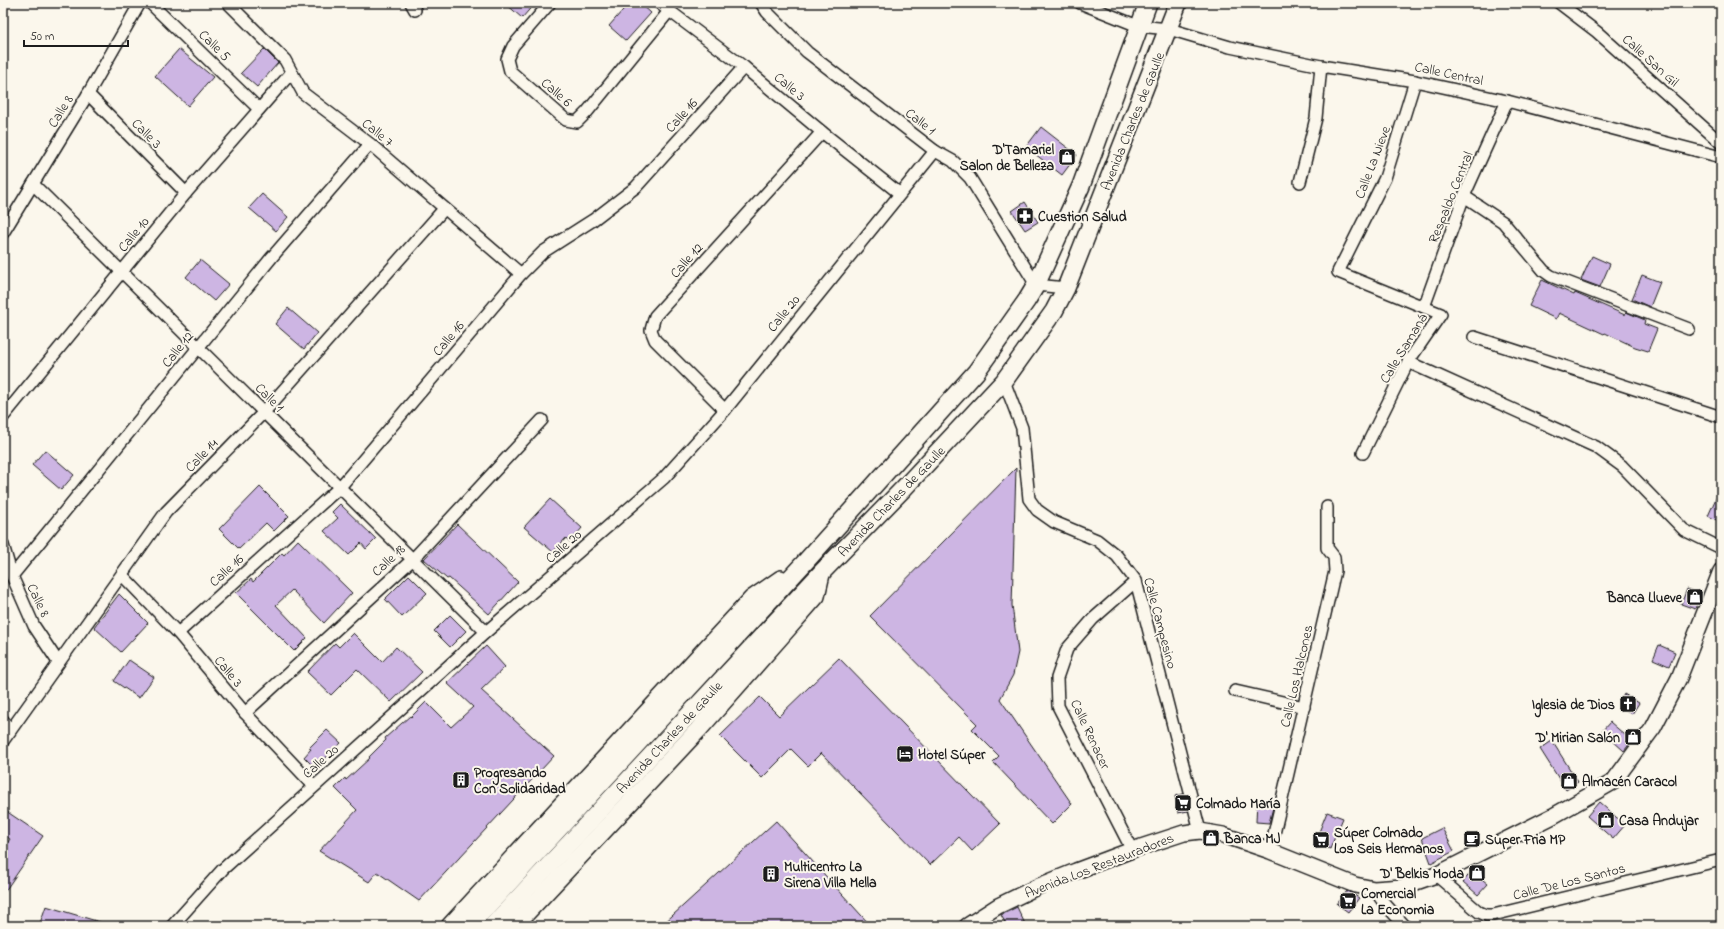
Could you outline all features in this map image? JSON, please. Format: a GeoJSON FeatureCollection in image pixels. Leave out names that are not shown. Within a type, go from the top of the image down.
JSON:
{"type":"FeatureCollection","features":[{"type":"Feature","properties":{"kind":"main road","name":"Avenida Charles de Gaulle"},"geometry":{"type":"LineString","coordinates":[[470,926],[807,560],[976,372],[1036,285],[1081,186],[1138,26],[1148,3]]}},
{"type":"Feature","properties":{"kind":"main road","name":"Avenida Charles de Gaulle"},"geometry":{"type":"LineString","coordinates":[[492,926],[821,573],[903,489],[1004,381],[1054,311],[1066,288],[1178,3]]}},
{"type":"Feature","properties":{"kind":"main road"},"geometry":{"type":"LineString","coordinates":[[450,926],[752,599],[807,560]]}},
{"type":"Feature","properties":{"kind":"main road"},"geometry":{"type":"LineString","coordinates":[[514,926],[698,730],[796,619],[816,596],[821,573]]}},
{"type":"Feature","properties":{"kind":"street","name":"Calle 8"},"geometry":{"type":"LineString","coordinates":[[3,233],[88,94],[140,3]]}},
{"type":"Feature","properties":{"kind":"street","name":"Calle 5"},"geometry":{"type":"LineString","coordinates":[[150,3],[259,108]]}},
{"type":"Feature","properties":{"kind":"street","name":"Calle 7"},"geometry":{"type":"LineString","coordinates":[[228,3],[285,60],[303,93],[370,144],[521,274]]}},
{"type":"Feature","properties":{"kind":"street","name":"Calle 6"},"geometry":{"type":"LineString","coordinates":[[550,3],[513,46],[507,58],[510,72],[566,120],[576,122],[587,112],[670,10]]}},
{"type":"Feature","properties":{"kind":"street","name":"Calle 3"},"geometry":{"type":"LineString","coordinates":[[660,3],[744,67],[822,132],[899,193]]}},
{"type":"Feature","properties":{"kind":"street","name":"Calle 1"},"geometry":{"type":"LineString","coordinates":[[761,3],[767,12],[807,52],[935,151],[953,161],[970,178],[1036,285]]}},
{"type":"Feature","properties":{"kind":"street","name":"Calle Central"},"geometry":{"type":"LineString","coordinates":[[1080,3],[1138,26],[1169,29],[1230,47],[1321,66],[1415,81],[1507,101],[1721,157]]}},
{"type":"Feature","properties":{"kind":"street","name":"Calle San Gil"},"geometry":{"type":"LineString","coordinates":[[1559,3],[1597,32],[1721,143]]}},
{"type":"Feature","properties":{"kind":"street"},"geometry":{"type":"LineString","coordinates":[[1300,182],[1316,118],[1321,66]]}},
{"type":"Feature","properties":{"kind":"street","name":"Calle 16"},"geometry":{"type":"LineString","coordinates":[[178,633],[340,487],[521,274],[543,252],[593,220],[636,187],[744,67]]}},
{"type":"Feature","properties":{"kind":"street","name":"Calle 10"},"geometry":{"type":"LineString","coordinates":[[3,417],[186,193],[291,73]]}},
{"type":"Feature","properties":{"kind":"street","name":"Calle La Nieve"},"geometry":{"type":"LineString","coordinates":[[1338,272],[1386,178],[1415,81]]}},
{"type":"Feature","properties":{"kind":"street","name":"Calle 3"},"geometry":{"type":"LineString","coordinates":[[88,94],[186,193]]}},
{"type":"Feature","properties":{"kind":"street","name":"Respaldo Central"},"geometry":{"type":"LineString","coordinates":[[1424,307],[1464,196],[1507,101]]}},
{"type":"Feature","properties":{"kind":"street","name":"Calle 12"},"geometry":{"type":"LineString","coordinates":[[725,410],[655,340],[651,330],[654,316],[822,132]]}},
{"type":"Feature","properties":{"kind":"street","name":"Calle 12"},"geometry":{"type":"LineString","coordinates":[[12,576],[272,257],[370,144]]}},
{"type":"Feature","properties":{"kind":"street","name":"Calle 20"},"geometry":{"type":"LineString","coordinates":[[172,926],[223,869],[314,786],[486,632],[664,478],[725,410],[899,193],[935,151]]}},
{"type":"Feature","properties":{"kind":"street","name":"Calle 1"},"geometry":{"type":"LineString","coordinates":[[33,184],[413,558],[486,632]]}},
{"type":"Feature","properties":{"kind":"street"},"geometry":{"type":"LineString","coordinates":[[1464,196],[1503,222],[1544,271],[1551,276],[1689,329]]}},
{"type":"Feature","properties":{"kind":"street","name":"Calle 14"},"geometry":{"type":"LineString","coordinates":[[3,741],[166,512],[264,412],[444,209]]}},
{"type":"Feature","properties":{"kind":"street","name":"Calle Samaná"},"geometry":{"type":"LineString","coordinates":[[1338,272],[1441,314],[1408,362],[1363,453]]}},
{"type":"Feature","properties":{"kind":"street"},"geometry":{"type":"LineString","coordinates":[[1036,285],[1066,288]]}},
{"type":"Feature","properties":{"kind":"street"},"geometry":{"type":"LineString","coordinates":[[1474,338],[1721,417]]}},
{"type":"Feature","properties":{"kind":"street"},"geometry":{"type":"LineString","coordinates":[[1408,362],[1596,447],[1622,466],[1684,530],[1721,548]]}},
{"type":"Feature","properties":{"kind":"street","name":"Calle Campesino"},"geometry":{"type":"LineString","coordinates":[[1004,381],[1022,428],[1029,499],[1037,510],[1054,522],[1097,540],[1117,556],[1136,581],[1200,831]]}},
{"type":"Feature","properties":{"kind":"street","name":"Calle 18"},"geometry":{"type":"LineString","coordinates":[[245,713],[413,558],[542,420]]}},
{"type":"Feature","properties":{"kind":"street","name":"Calle Los Halcones"},"geometry":{"type":"LineString","coordinates":[[1270,851],[1335,571],[1334,557],[1327,548],[1327,507]]}},
{"type":"Feature","properties":{"kind":"street","name":"Calle 8"},"geometry":{"type":"LineString","coordinates":[[3,545],[12,576],[34,626],[58,662]]}},
{"type":"Feature","properties":{"kind":"street","name":"Avenida Los Restauradores"},"geometry":{"type":"LineString","coordinates":[[967,926],[998,906],[1039,886],[1132,850],[1184,833],[1200,831],[1223,835],[1270,851],[1355,885],[1374,889],[1402,887],[1436,875],[1553,816],[1613,782],[1653,728],[1679,678],[1721,571]]}},
{"type":"Feature","properties":{"kind":"street","name":"Calle 3"},"geometry":{"type":"LineString","coordinates":[[122,575],[178,633],[245,713],[314,786]]}},
{"type":"Feature","properties":{"kind":"street","name":"Calle Renacer"},"geometry":{"type":"LineString","coordinates":[[1132,850],[1058,706],[1057,678],[1067,649],[1093,619],[1136,581]]}},
{"type":"Feature","properties":{"kind":"street"},"geometry":{"type":"LineString","coordinates":[[1236,691],[1304,707]]}},
{"type":"Feature","properties":{"kind":"street"},"geometry":{"type":"LineString","coordinates":[[3,720],[10,731]]}},
{"type":"Feature","properties":{"kind":"street","name":"Calle De Los Santos"},"geometry":{"type":"LineString","coordinates":[[1436,875],[1479,912],[1486,915],[1493,915],[1721,860]]}},
{"type":"Feature","properties":{"kind":"street"},"geometry":{"type":"LineString","coordinates":[[1374,889],[1384,903],[1405,926]]}},
{"type":"Feature","properties":{"kind":"building"},"geometry":{"type":"Polygon","coordinates":[[[505,3],[535,3],[522,18],[505,3]]]}},
{"type":"Feature","properties":{"kind":"building"},"geometry":{"type":"Polygon","coordinates":[[[629,3],[640,3],[651,13],[626,41],[609,26],[629,3]]]}},
{"type":"Feature","properties":{"kind":"building"},"geometry":{"type":"Polygon","coordinates":[[[179,49],[213,77],[188,106],[155,76],[179,49]]]}},
{"type":"Feature","properties":{"kind":"building"},"geometry":{"type":"Polygon","coordinates":[[[264,49],[278,63],[257,87],[241,73],[264,49]]]}},
{"type":"Feature","properties":{"kind":"building"},"geometry":{"type":"Polygon","coordinates":[[[1041,127],[1077,155],[1062,175],[1026,147],[1041,127]]]}},
{"type":"Feature","properties":{"kind":"building"},"geometry":{"type":"Polygon","coordinates":[[[262,194],[288,217],[276,231],[249,208],[262,194]]]}},
{"type":"Feature","properties":{"kind":"building","name":"Cuestion Salud"},"geometry":{"type":"Polygon","coordinates":[[[1025,202],[1038,222],[1025,230],[1012,211],[1025,202]]]}},
{"type":"Feature","properties":{"kind":"building"},"geometry":{"type":"Polygon","coordinates":[[[1592,256],[1610,264],[1600,287],[1581,280],[1592,256]]]}},
{"type":"Feature","properties":{"kind":"building"},"geometry":{"type":"Polygon","coordinates":[[[200,260],[229,284],[214,301],[186,277],[200,260]]]}},
{"type":"Feature","properties":{"kind":"building"},"geometry":{"type":"Polygon","coordinates":[[[1642,275],[1660,282],[1650,307],[1632,299],[1642,275]]]}},
{"type":"Feature","properties":{"kind":"building"},"geometry":{"type":"Polygon","coordinates":[[[1542,280],[1574,295],[1575,293],[1625,315],[1626,312],[1645,320],[1644,324],[1657,329],[1648,351],[1635,347],[1605,333],[1604,334],[1559,313],[1556,319],[1529,306],[1542,280]]]}},
{"type":"Feature","properties":{"kind":"building"},"geometry":{"type":"Polygon","coordinates":[[[288,308],[317,333],[304,349],[275,324],[288,308]]]}},
{"type":"Feature","properties":{"kind":"building"},"geometry":{"type":"Polygon","coordinates":[[[45,450],[74,475],[61,490],[32,465],[45,450]]]}},
{"type":"Feature","properties":{"kind":"building"},"geometry":{"type":"Polygon","coordinates":[[[1016,468],[1012,605],[1018,652],[1013,675],[1000,699],[1072,804],[1052,824],[993,762],[999,756],[972,729],[977,724],[870,616],[1016,468]]]}},
{"type":"Feature","properties":{"kind":"building"},"geometry":{"type":"Polygon","coordinates":[[[260,487],[289,516],[274,531],[266,523],[239,549],[219,529],[260,487]]]}},
{"type":"Feature","properties":{"kind":"building"},"geometry":{"type":"Polygon","coordinates":[[[1721,487],[1721,522],[1708,516],[1721,487]]]}},
{"type":"Feature","properties":{"kind":"building"},"geometry":{"type":"Polygon","coordinates":[[[550,499],[582,528],[570,542],[566,538],[553,552],[524,527],[550,499]]]}},
{"type":"Feature","properties":{"kind":"building"},"geometry":{"type":"Polygon","coordinates":[[[340,504],[376,539],[366,549],[361,543],[349,555],[324,531],[338,518],[332,512],[340,504]]]}},
{"type":"Feature","properties":{"kind":"building"},"geometry":{"type":"Polygon","coordinates":[[[457,524],[518,582],[489,614],[449,578],[447,579],[424,559],[457,524]]]}},
{"type":"Feature","properties":{"kind":"building"},"geometry":{"type":"Polygon","coordinates":[[[298,540],[352,593],[324,623],[292,590],[276,605],[307,638],[294,651],[236,593],[251,579],[253,582],[282,553],[284,555],[298,540]]]}},
{"type":"Feature","properties":{"kind":"building"},"geometry":{"type":"Polygon","coordinates":[[[409,575],[427,593],[402,617],[385,599],[409,575]]]}},
{"type":"Feature","properties":{"kind":"building"},"geometry":{"type":"Polygon","coordinates":[[[1687,589],[1701,594],[1695,609],[1681,604],[1687,589]]]}},
{"type":"Feature","properties":{"kind":"building"},"geometry":{"type":"Polygon","coordinates":[[[119,594],[148,623],[121,652],[94,627],[119,594]]]}},
{"type":"Feature","properties":{"kind":"building"},"geometry":{"type":"Polygon","coordinates":[[[450,615],[466,631],[450,647],[434,631],[450,615]]]}},
{"type":"Feature","properties":{"kind":"building"},"geometry":{"type":"Polygon","coordinates":[[[353,633],[382,662],[396,647],[422,672],[391,702],[357,669],[331,695],[307,672],[335,643],[339,647],[353,633]]]}},
{"type":"Feature","properties":{"kind":"building"},"geometry":{"type":"Polygon","coordinates":[[[1659,645],[1675,652],[1669,666],[1653,659],[1659,645]]]}},
{"type":"Feature","properties":{"kind":"building","name":"Progresando Con Solidaridad"},"geometry":{"type":"Polygon","coordinates":[[[486,646],[505,667],[481,690],[554,756],[419,901],[377,872],[369,882],[319,851],[357,810],[335,788],[370,758],[369,757],[386,740],[385,738],[410,716],[411,717],[426,702],[451,727],[473,707],[447,683],[486,646]]]}},
{"type":"Feature","properties":{"kind":"building"},"geometry":{"type":"Polygon","coordinates":[[[839,658],[1000,824],[972,851],[959,837],[930,865],[821,753],[808,766],[791,749],[762,778],[720,736],[760,697],[779,716],[839,658]]]}},
{"type":"Feature","properties":{"kind":"building"},"geometry":{"type":"Polygon","coordinates":[[[129,660],[154,677],[139,698],[114,681],[129,660]]]}},
{"type":"Feature","properties":{"kind":"building","name":"Iglesia de Dios"},"geometry":{"type":"Polygon","coordinates":[[[1624,694],[1639,703],[1632,714],[1618,705],[1624,694]]]}},
{"type":"Feature","properties":{"kind":"building"},"geometry":{"type":"Polygon","coordinates":[[[1610,722],[1632,741],[1624,751],[1602,731],[1610,722]]]}},
{"type":"Feature","properties":{"kind":"building"},"geometry":{"type":"Polygon","coordinates":[[[327,730],[341,743],[315,768],[304,757],[311,749],[309,748],[327,730]]]}},
{"type":"Feature","properties":{"kind":"building"},"geometry":{"type":"Polygon","coordinates":[[[1552,741],[1578,782],[1566,790],[1540,749],[1552,741]]]}},
{"type":"Feature","properties":{"kind":"building","name":"Colmado María"},"geometry":{"type":"Polygon","coordinates":[[[1183,794],[1188,811],[1178,813],[1175,796],[1183,794]]]}},
{"type":"Feature","properties":{"kind":"building"},"geometry":{"type":"Polygon","coordinates":[[[1257,799],[1275,800],[1269,823],[1256,822],[1257,799]]]}},
{"type":"Feature","properties":{"kind":"building","name":"Casa Andujar"},"geometry":{"type":"Polygon","coordinates":[[[1599,802],[1625,825],[1613,839],[1587,816],[1599,802]]]}},
{"type":"Feature","properties":{"kind":"building"},"geometry":{"type":"Polygon","coordinates":[[[3,809],[43,836],[3,894],[3,849],[10,839],[3,834],[3,809]]]}},
{"type":"Feature","properties":{"kind":"building"},"geometry":{"type":"Polygon","coordinates":[[[1327,812],[1343,818],[1330,849],[1315,842],[1327,812]]]}},
{"type":"Feature","properties":{"kind":"building","name":"Multicentro La Sirena Villa Mella"},"geometry":{"type":"Polygon","coordinates":[[[776,821],[871,926],[661,926],[776,821]]]}},
{"type":"Feature","properties":{"kind":"building"},"geometry":{"type":"Polygon","coordinates":[[[1442,828],[1454,851],[1431,863],[1422,838],[1442,828]]]}},
{"type":"Feature","properties":{"kind":"building"},"geometry":{"type":"Polygon","coordinates":[[[1472,871],[1488,884],[1478,895],[1463,882],[1472,871]]]}},
{"type":"Feature","properties":{"kind":"building","name":"Comercial La Economia"},"geometry":{"type":"Polygon","coordinates":[[[1347,891],[1359,898],[1348,912],[1337,904],[1347,891]]]}},
{"type":"Feature","properties":{"kind":"building"},"geometry":{"type":"Polygon","coordinates":[[[46,906],[103,923],[102,926],[39,926],[46,906]]]}},
{"type":"Feature","properties":{"kind":"building"},"geometry":{"type":"Polygon","coordinates":[[[1017,907],[1026,926],[1007,926],[1001,915],[1017,907]]]}},
{"type":"Feature","properties":{"kind":"place","name":"D'Tamariel Salon de Belleza"},"geometry":{"type":"Point","coordinates":[1067,157]}},
{"type":"Feature","properties":{"kind":"place","name":"Cuestion Salud"},"geometry":{"type":"Point","coordinates":[1025,216]}},
{"type":"Feature","properties":{"kind":"place","name":"Banca Llueve"},"geometry":{"type":"Point","coordinates":[1695,597]}},
{"type":"Feature","properties":{"kind":"place","name":"Iglesia de Dios"},"geometry":{"type":"Point","coordinates":[1628,704]}},
{"type":"Feature","properties":{"kind":"place","name":"D' Mirian Salón"},"geometry":{"type":"Point","coordinates":[1633,737]}},
{"type":"Feature","properties":{"kind":"place","name":"Hotel Súper"},"geometry":{"type":"Point","coordinates":[905,754]}},
{"type":"Feature","properties":{"kind":"place","name":"Progresando Con Solidaridad"},"geometry":{"type":"Point","coordinates":[461,780]}},
{"type":"Feature","properties":{"kind":"place","name":"Almacén Caracol"},"geometry":{"type":"Point","coordinates":[1569,781]}},
{"type":"Feature","properties":{"kind":"place","name":"Colmado María"},"geometry":{"type":"Point","coordinates":[1183,803]}},
{"type":"Feature","properties":{"kind":"place","name":"Casa Andujar"},"geometry":{"type":"Point","coordinates":[1606,820]}},
{"type":"Feature","properties":{"kind":"place","name":"Banca MJ"},"geometry":{"type":"Point","coordinates":[1211,838]}},
{"type":"Feature","properties":{"kind":"place","name":"Super Fria MP"},"geometry":{"type":"Point","coordinates":[1472,839]}},
{"type":"Feature","properties":{"kind":"place","name":"Súper Colmado Los Seis Hermanos"},"geometry":{"type":"Point","coordinates":[1321,840]}},
{"type":"Feature","properties":{"kind":"place","name":"D' Belkis Moda"},"geometry":{"type":"Point","coordinates":[1477,873]}},
{"type":"Feature","properties":{"kind":"place","name":"Multicentro La Sirena Villa Mella"},"geometry":{"type":"Point","coordinates":[771,874]}},
{"type":"Feature","properties":{"kind":"place","name":"Comercial La Economia"},"geometry":{"type":"Point","coordinates":[1348,901]}}]}
